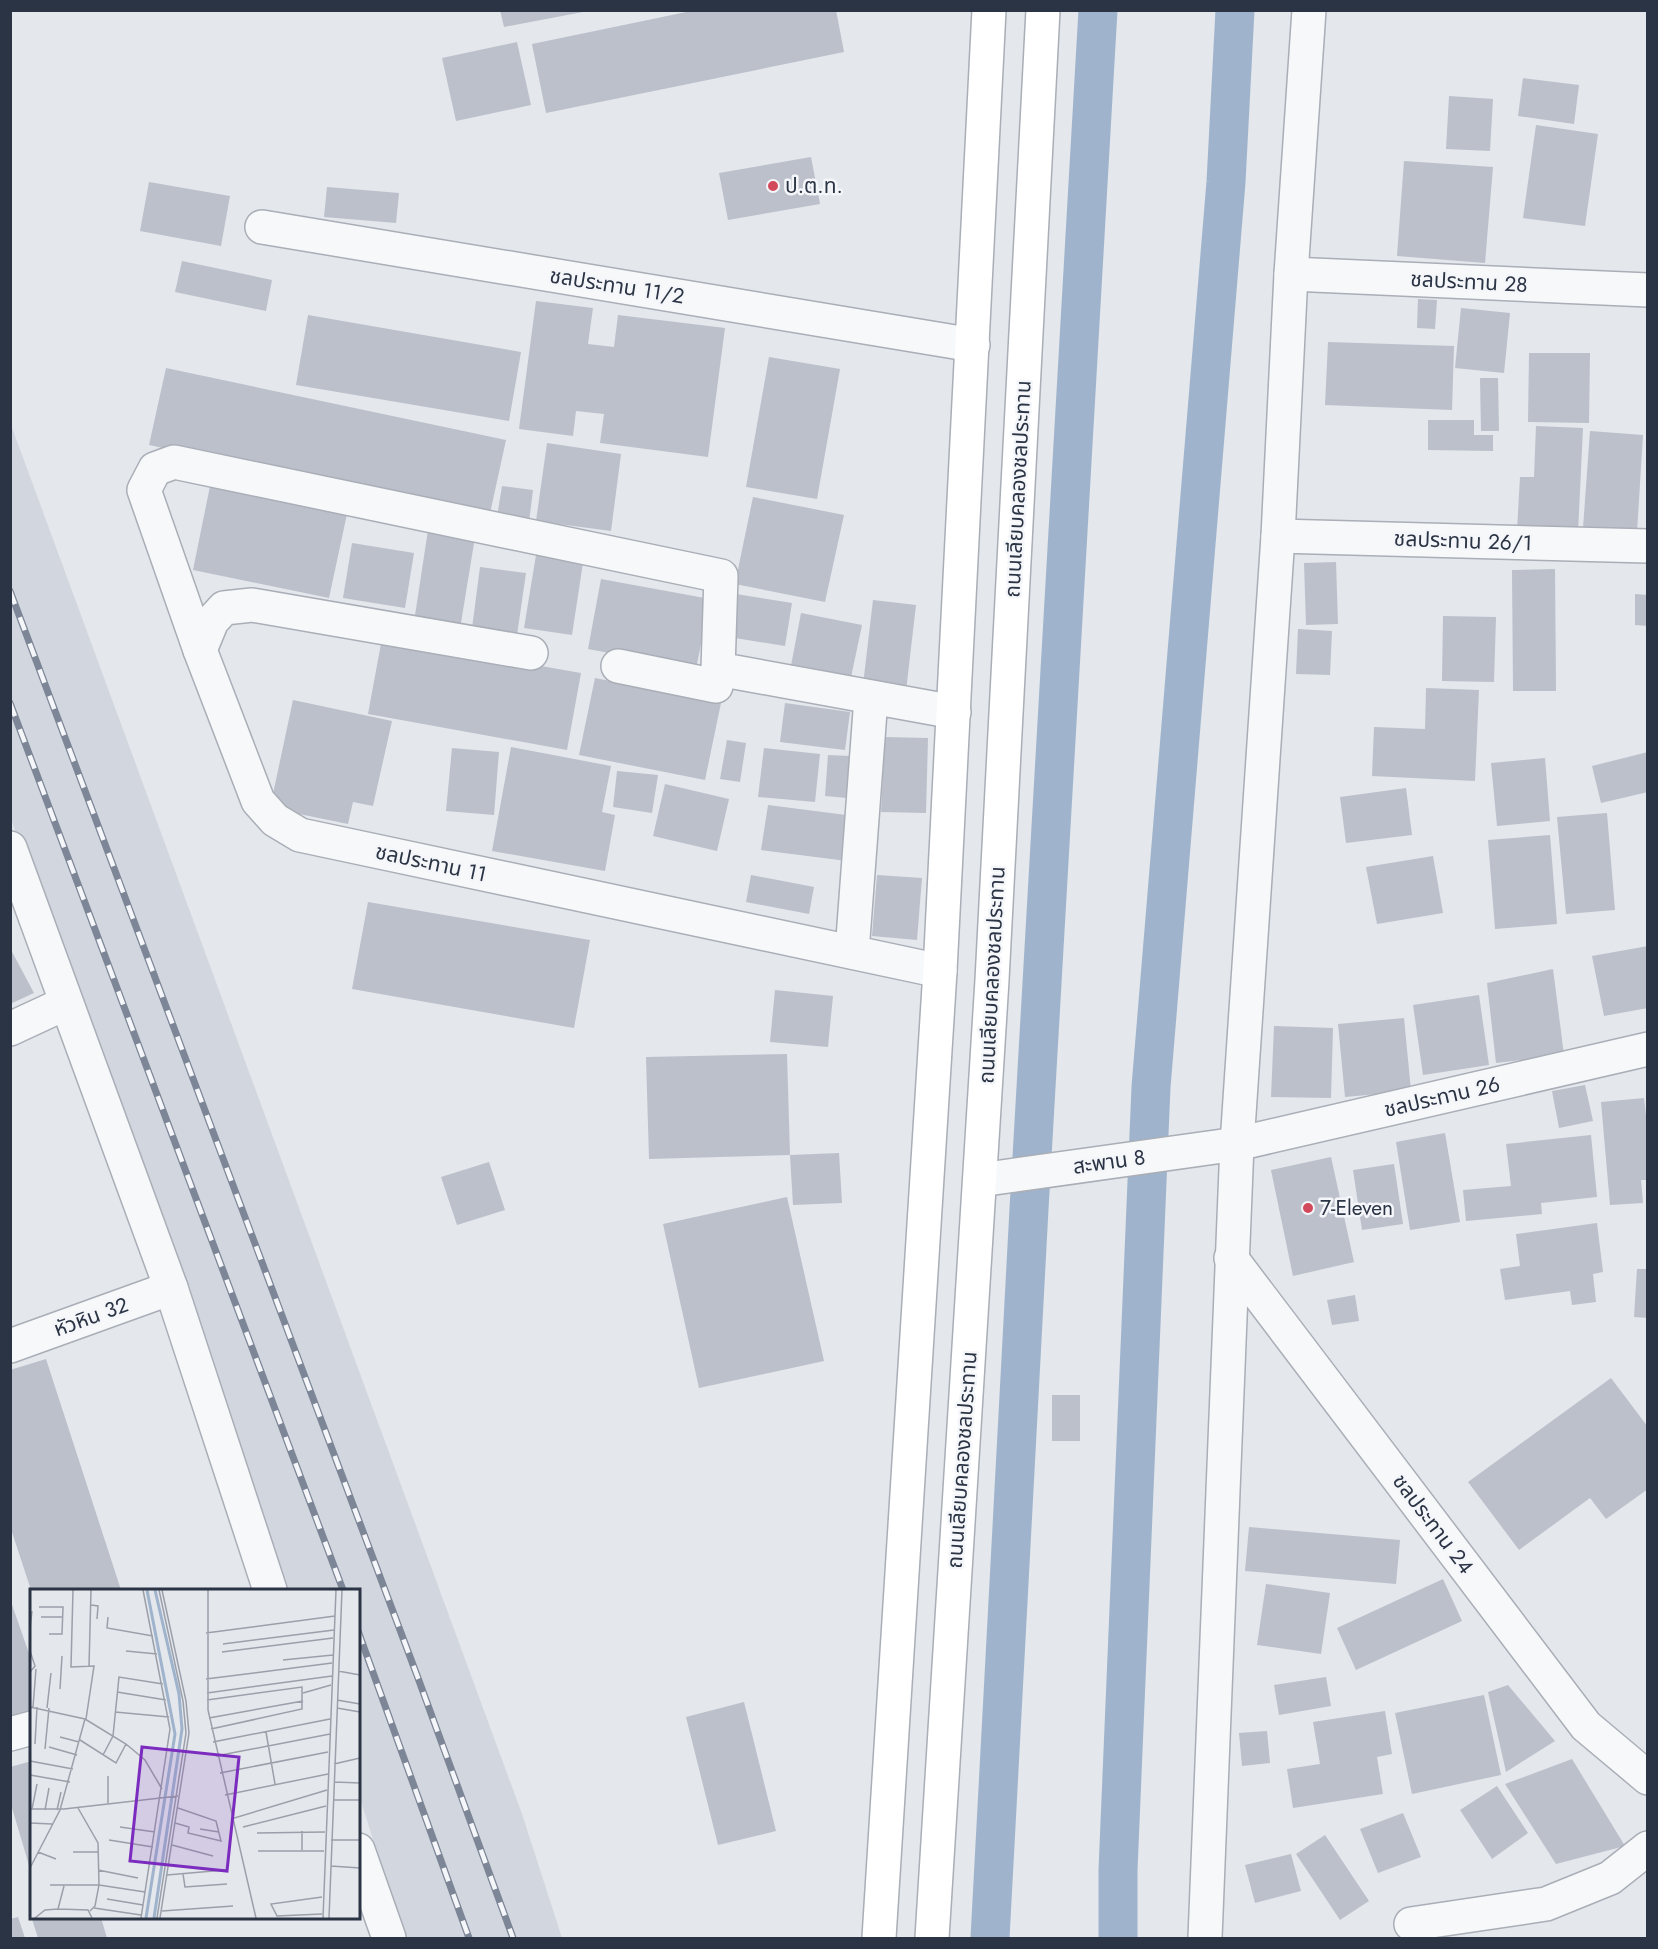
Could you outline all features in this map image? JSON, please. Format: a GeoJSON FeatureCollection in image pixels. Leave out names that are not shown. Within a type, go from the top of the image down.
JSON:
{"type":"FeatureCollection","features":[{"type":"Feature","properties":{"kind":"street"},"geometry":{"type":"LineString","coordinates":[[879,1938],[940,971],[989,10]]}},
{"type":"Feature","properties":{"kind":"street","name":"ถนนเลียบคลองชลประทาน"},"geometry":{"type":"LineString","coordinates":[[932,1938],[980,1180],[1043,10]]}},
{"type":"Feature","properties":{"kind":"street"},"geometry":{"type":"LineString","coordinates":[[1205,1938],[1237,1144],[1278,536],[1291,274],[1309,10]]}},
{"type":"Feature","properties":{"kind":"street","name":"ชลประทาน 11/2"},"geometry":{"type":"LineString","coordinates":[[262,227],[973,345]]}},
{"type":"Feature","properties":{"kind":"street","name":"ชลประทาน 28"},"geometry":{"type":"LineString","coordinates":[[1291,274],[1647,290]]}},
{"type":"Feature","properties":{"kind":"street","name":"ชลประทาน 11"},"geometry":{"type":"LineString","coordinates":[[718,669],[721,576],[174,462],[155,469],[144,490],[200,650],[258,801],[275,820],[300,835],[940,971]]}},
{"type":"Feature","properties":{"kind":"street","name":"ชลประทาน 26/1"},"geometry":{"type":"LineString","coordinates":[[1278,536],[1647,546]]}},
{"type":"Feature","properties":{"kind":"street"},"geometry":{"type":"LineString","coordinates":[[200,650],[212,621],[224,608],[252,605],[531,653]]}},
{"type":"Feature","properties":{"kind":"street"},"geometry":{"type":"LineString","coordinates":[[618,666],[716,686],[718,669],[954,712]]}},
{"type":"Feature","properties":{"kind":"street"},"geometry":{"type":"LineString","coordinates":[[852,952],[871,698]]}},
{"type":"Feature","properties":{"kind":"street"},"geometry":{"type":"LineString","coordinates":[[10,849],[17,884],[66,1003],[171,1288],[270,1589]]}},
{"type":"Feature","properties":{"kind":"street"},"geometry":{"type":"LineString","coordinates":[[10,1029],[66,1003]]}},
{"type":"Feature","properties":{"kind":"street","name":"ชลประทาน 26"},"geometry":{"type":"LineString","coordinates":[[1237,1144],[1647,1049]]}},
{"type":"Feature","properties":{"kind":"street","name":"สะพาน 8"},"geometry":{"type":"LineString","coordinates":[[980,1180],[1237,1144]]}},
{"type":"Feature","properties":{"kind":"street"},"geometry":{"type":"LineString","coordinates":[[928,1181],[980,1180]]}},
{"type":"Feature","properties":{"kind":"street","name":"ชลประทาน 24"},"geometry":{"type":"LineString","coordinates":[[1231,1258],[1586,1726],[1647,1778]]}},
{"type":"Feature","properties":{"kind":"street","name":"หัวหิน 32"},"geometry":{"type":"LineString","coordinates":[[10,1346],[171,1288]]}},
{"type":"Feature","properties":{"kind":"street"},"geometry":{"type":"LineString","coordinates":[[10,1734],[30,1729]]}},
{"type":"Feature","properties":{"kind":"street"},"geometry":{"type":"LineString","coordinates":[[1411,1924],[1546,1904],[1610,1878],[1647,1848]]}},
{"type":"Feature","properties":{"kind":"street"},"geometry":{"type":"LineString","coordinates":[[360,1857],[382,1937]]}},
{"type":"Feature","properties":{"kind":"shaded area"},"geometry":{"type":"Polygon","coordinates":[[[11,425],[522,1814],[562,1938],[404,1938],[360,1798],[360,1589],[287,1589],[11,819],[11,425]]]}},
{"type":"Feature","properties":{"kind":"building"},"geometry":{"type":"Polygon","coordinates":[[[500,10],[583,10],[583,12],[504,27],[500,10]]]}},
{"type":"Feature","properties":{"kind":"building"},"geometry":{"type":"Polygon","coordinates":[[[696,10],[836,10],[844,52],[546,113],[532,44],[696,10]]]}},
{"type":"Feature","properties":{"kind":"building"},"geometry":{"type":"Polygon","coordinates":[[[517,42],[531,105],[456,121],[442,58],[517,42]]]}},
{"type":"Feature","properties":{"kind":"building"},"geometry":{"type":"Polygon","coordinates":[[[1523,78],[1579,85],[1574,124],[1518,116],[1523,78]]]}},
{"type":"Feature","properties":{"kind":"building"},"geometry":{"type":"Polygon","coordinates":[[[1449,96],[1493,99],[1490,151],[1446,149],[1449,96]]]}},
{"type":"Feature","properties":{"kind":"building"},"geometry":{"type":"Polygon","coordinates":[[[1536,125],[1598,134],[1585,226],[1523,218],[1536,125]]]}},
{"type":"Feature","properties":{"kind":"building"},"geometry":{"type":"Polygon","coordinates":[[[811,157],[820,204],[728,220],[719,173],[811,157]]]}},
{"type":"Feature","properties":{"kind":"building"},"geometry":{"type":"Polygon","coordinates":[[[1404,161],[1493,167],[1485,263],[1397,256],[1404,161]]]}},
{"type":"Feature","properties":{"kind":"building"},"geometry":{"type":"Polygon","coordinates":[[[149,182],[230,196],[221,246],[140,231],[149,182]]]}},
{"type":"Feature","properties":{"kind":"building"},"geometry":{"type":"Polygon","coordinates":[[[327,187],[399,193],[396,223],[324,217],[327,187]]]}},
{"type":"Feature","properties":{"kind":"building"},"geometry":{"type":"Polygon","coordinates":[[[182,261],[272,280],[266,311],[175,292],[182,261]]]}},
{"type":"Feature","properties":{"kind":"building"},"geometry":{"type":"Polygon","coordinates":[[[1418,299],[1437,300],[1435,329],[1417,328],[1418,299]]]}},
{"type":"Feature","properties":{"kind":"building"},"geometry":{"type":"Polygon","coordinates":[[[536,301],[593,308],[588,344],[614,347],[618,315],[725,328],[708,457],[600,443],[604,414],[576,411],[573,436],[519,429],[536,301]]]}},
{"type":"Feature","properties":{"kind":"building"},"geometry":{"type":"Polygon","coordinates":[[[1461,308],[1510,313],[1504,373],[1455,368],[1461,308]]]}},
{"type":"Feature","properties":{"kind":"building"},"geometry":{"type":"Polygon","coordinates":[[[308,315],[521,352],[509,421],[296,385],[308,315]]]}},
{"type":"Feature","properties":{"kind":"building"},"geometry":{"type":"Polygon","coordinates":[[[1328,342],[1454,346],[1452,410],[1325,405],[1328,342]]]}},
{"type":"Feature","properties":{"kind":"building"},"geometry":{"type":"Polygon","coordinates":[[[1529,353],[1590,353],[1589,423],[1528,422],[1529,353]]]}},
{"type":"Feature","properties":{"kind":"building"},"geometry":{"type":"Polygon","coordinates":[[[769,357],[840,369],[817,499],[746,487],[769,357]]]}},
{"type":"Feature","properties":{"kind":"building"},"geometry":{"type":"Polygon","coordinates":[[[166,368],[506,440],[489,518],[149,445],[166,368]]]}},
{"type":"Feature","properties":{"kind":"building"},"geometry":{"type":"Polygon","coordinates":[[[1480,378],[1498,378],[1499,431],[1481,431],[1480,378]]]}},
{"type":"Feature","properties":{"kind":"building"},"geometry":{"type":"Polygon","coordinates":[[[1428,420],[1474,420],[1474,435],[1493,435],[1493,451],[1428,450],[1428,420]]]}},
{"type":"Feature","properties":{"kind":"building"},"geometry":{"type":"Polygon","coordinates":[[[1536,426],[1583,428],[1578,533],[1517,530],[1520,477],[1534,477],[1536,426]]]}},
{"type":"Feature","properties":{"kind":"building"},"geometry":{"type":"Polygon","coordinates":[[[1590,431],[1643,435],[1637,532],[1583,528],[1590,431]]]}},
{"type":"Feature","properties":{"kind":"building"},"geometry":{"type":"Polygon","coordinates":[[[547,443],[621,454],[611,531],[536,521],[547,443]]]}},
{"type":"Feature","properties":{"kind":"building"},"geometry":{"type":"Polygon","coordinates":[[[210,486],[347,514],[329,598],[193,570],[210,486]]]}},
{"type":"Feature","properties":{"kind":"building"},"geometry":{"type":"Polygon","coordinates":[[[502,486],[533,490],[529,522],[497,517],[502,486]]]}},
{"type":"Feature","properties":{"kind":"building"},"geometry":{"type":"Polygon","coordinates":[[[753,497],[844,515],[825,602],[735,584],[753,497]]]}},
{"type":"Feature","properties":{"kind":"building"},"geometry":{"type":"Polygon","coordinates":[[[428,530],[475,537],[460,629],[414,622],[428,530]]]}},
{"type":"Feature","properties":{"kind":"building"},"geometry":{"type":"Polygon","coordinates":[[[352,543],[414,553],[405,608],[343,598],[352,543]]]}},
{"type":"Feature","properties":{"kind":"building"},"geometry":{"type":"Polygon","coordinates":[[[537,549],[584,556],[572,635],[524,628],[537,549]]]}},
{"type":"Feature","properties":{"kind":"building"},"geometry":{"type":"Polygon","coordinates":[[[1336,562],[1338,624],[1306,625],[1304,563],[1336,562]]]}},
{"type":"Feature","properties":{"kind":"building"},"geometry":{"type":"Polygon","coordinates":[[[480,567],[526,573],[516,642],[471,636],[480,567]]]}},
{"type":"Feature","properties":{"kind":"building"},"geometry":{"type":"Polygon","coordinates":[[[1555,569],[1556,691],[1513,691],[1512,570],[1555,569]]]}},
{"type":"Feature","properties":{"kind":"building"},"geometry":{"type":"Polygon","coordinates":[[[601,579],[710,599],[696,669],[588,649],[601,579]]]}},
{"type":"Feature","properties":{"kind":"building"},"geometry":{"type":"Polygon","coordinates":[[[736,594],[792,603],[785,646],[729,637],[736,594]]]}},
{"type":"Feature","properties":{"kind":"building"},"geometry":{"type":"Polygon","coordinates":[[[1635,594],[1648,595],[1648,626],[1635,625],[1635,594]]]}},
{"type":"Feature","properties":{"kind":"building"},"geometry":{"type":"Polygon","coordinates":[[[873,600],[916,605],[906,691],[863,685],[873,600]]]}},
{"type":"Feature","properties":{"kind":"building"},"geometry":{"type":"Polygon","coordinates":[[[801,613],[862,625],[850,682],[790,671],[801,613]]]}},
{"type":"Feature","properties":{"kind":"building"},"geometry":{"type":"Polygon","coordinates":[[[1443,616],[1496,617],[1494,682],[1442,681],[1443,616]]]}},
{"type":"Feature","properties":{"kind":"building"},"geometry":{"type":"Polygon","coordinates":[[[1298,629],[1332,631],[1330,675],[1296,674],[1298,629]]]}},
{"type":"Feature","properties":{"kind":"building"},"geometry":{"type":"Polygon","coordinates":[[[382,638],[581,673],[567,750],[368,714],[382,638]]]}},
{"type":"Feature","properties":{"kind":"building"},"geometry":{"type":"Polygon","coordinates":[[[595,678],[721,703],[705,780],[579,755],[595,678]]]}},
{"type":"Feature","properties":{"kind":"building"},"geometry":{"type":"Polygon","coordinates":[[[1426,688],[1479,690],[1475,781],[1372,776],[1374,727],[1425,729],[1426,688]]]}},
{"type":"Feature","properties":{"kind":"building"},"geometry":{"type":"Polygon","coordinates":[[[293,700],[392,721],[373,806],[353,802],[348,824],[270,808],[293,700]]]}},
{"type":"Feature","properties":{"kind":"building"},"geometry":{"type":"Polygon","coordinates":[[[785,703],[850,712],[845,750],[780,742],[785,703]]]}},
{"type":"Feature","properties":{"kind":"building"},"geometry":{"type":"Polygon","coordinates":[[[885,737],[928,738],[926,813],[881,812],[885,737]]]}},
{"type":"Feature","properties":{"kind":"building"},"geometry":{"type":"Polygon","coordinates":[[[727,740],[746,743],[740,782],[720,779],[727,740]]]}},
{"type":"Feature","properties":{"kind":"building"},"geometry":{"type":"Polygon","coordinates":[[[511,747],[611,766],[602,812],[615,815],[605,871],[492,851],[511,747]]]}},
{"type":"Feature","properties":{"kind":"building"},"geometry":{"type":"Polygon","coordinates":[[[452,748],[499,752],[494,815],[446,811],[452,748]]]}},
{"type":"Feature","properties":{"kind":"building"},"geometry":{"type":"Polygon","coordinates":[[[764,748],[820,754],[815,802],[758,797],[764,748]]]}},
{"type":"Feature","properties":{"kind":"building"},"geometry":{"type":"Polygon","coordinates":[[[1648,752],[1648,792],[1601,803],[1592,766],[1648,752]]]}},
{"type":"Feature","properties":{"kind":"building"},"geometry":{"type":"Polygon","coordinates":[[[828,755],[850,756],[847,798],[825,796],[828,755]]]}},
{"type":"Feature","properties":{"kind":"building"},"geometry":{"type":"Polygon","coordinates":[[[1545,758],[1550,821],[1497,826],[1491,763],[1545,758]]]}},
{"type":"Feature","properties":{"kind":"building"},"geometry":{"type":"Polygon","coordinates":[[[617,771],[658,775],[652,813],[613,807],[617,771]]]}},
{"type":"Feature","properties":{"kind":"building"},"geometry":{"type":"Polygon","coordinates":[[[665,784],[729,799],[717,851],[653,836],[665,784]]]}},
{"type":"Feature","properties":{"kind":"building"},"geometry":{"type":"Polygon","coordinates":[[[1406,788],[1412,835],[1346,843],[1340,797],[1406,788]]]}},
{"type":"Feature","properties":{"kind":"building"},"geometry":{"type":"Polygon","coordinates":[[[768,805],[854,816],[847,861],[761,850],[768,805]]]}},
{"type":"Feature","properties":{"kind":"building"},"geometry":{"type":"Polygon","coordinates":[[[1607,813],[1615,910],[1566,914],[1557,817],[1607,813]]]}},
{"type":"Feature","properties":{"kind":"building"},"geometry":{"type":"Polygon","coordinates":[[[1550,835],[1557,924],[1495,929],[1488,840],[1550,835]]]}},
{"type":"Feature","properties":{"kind":"building"},"geometry":{"type":"Polygon","coordinates":[[[1433,856],[1443,913],[1377,924],[1366,867],[1433,856]]]}},
{"type":"Feature","properties":{"kind":"building"},"geometry":{"type":"Polygon","coordinates":[[[751,875],[814,887],[809,914],[746,902],[751,875]]]}},
{"type":"Feature","properties":{"kind":"building"},"geometry":{"type":"Polygon","coordinates":[[[877,875],[922,878],[917,940],[872,936],[877,875]]]}},
{"type":"Feature","properties":{"kind":"building"},"geometry":{"type":"Polygon","coordinates":[[[368,902],[590,940],[574,1028],[352,989],[368,902]]]}},
{"type":"Feature","properties":{"kind":"building"},"geometry":{"type":"Polygon","coordinates":[[[1648,946],[1648,1008],[1604,1016],[1592,956],[1648,946]]]}},
{"type":"Feature","properties":{"kind":"building"},"geometry":{"type":"Polygon","coordinates":[[[10,948],[34,993],[10,1004],[10,948]]]}},
{"type":"Feature","properties":{"kind":"building"},"geometry":{"type":"Polygon","coordinates":[[[1553,969],[1564,1055],[1496,1063],[1487,983],[1553,969]]]}},
{"type":"Feature","properties":{"kind":"building"},"geometry":{"type":"Polygon","coordinates":[[[775,990],[833,996],[828,1047],[770,1042],[775,990]]]}},
{"type":"Feature","properties":{"kind":"building"},"geometry":{"type":"Polygon","coordinates":[[[1479,995],[1489,1065],[1423,1075],[1413,1005],[1479,995]]]}},
{"type":"Feature","properties":{"kind":"building"},"geometry":{"type":"Polygon","coordinates":[[[1404,1018],[1411,1091],[1345,1097],[1338,1024],[1404,1018]]]}},
{"type":"Feature","properties":{"kind":"building"},"geometry":{"type":"Polygon","coordinates":[[[1274,1026],[1333,1028],[1331,1098],[1271,1097],[1274,1026]]]}},
{"type":"Feature","properties":{"kind":"building"},"geometry":{"type":"Polygon","coordinates":[[[787,1054],[790,1155],[649,1159],[646,1057],[787,1054]]]}},
{"type":"Feature","properties":{"kind":"building"},"geometry":{"type":"Polygon","coordinates":[[[1585,1085],[1593,1121],[1559,1128],[1552,1091],[1585,1085]]]}},
{"type":"Feature","properties":{"kind":"building"},"geometry":{"type":"Polygon","coordinates":[[[1644,1098],[1648,1133],[1648,1180],[1641,1180],[1643,1203],[1610,1205],[1601,1102],[1644,1098]]]}},
{"type":"Feature","properties":{"kind":"building"},"geometry":{"type":"Polygon","coordinates":[[[1445,1133],[1460,1222],[1410,1230],[1396,1142],[1445,1133]]]}},
{"type":"Feature","properties":{"kind":"building"},"geometry":{"type":"Polygon","coordinates":[[[1591,1135],[1597,1197],[1541,1203],[1542,1214],[1466,1221],[1463,1190],[1511,1186],[1506,1144],[1591,1135]]]}},
{"type":"Feature","properties":{"kind":"building"},"geometry":{"type":"Polygon","coordinates":[[[839,1153],[842,1203],[793,1205],[790,1155],[839,1153]]]}},
{"type":"Feature","properties":{"kind":"building"},"geometry":{"type":"Polygon","coordinates":[[[1331,1157],[1354,1262],[1293,1276],[1271,1170],[1331,1157]]]}},
{"type":"Feature","properties":{"kind":"building"},"geometry":{"type":"Polygon","coordinates":[[[489,1162],[505,1210],[457,1225],[441,1177],[489,1162]]]}},
{"type":"Feature","properties":{"kind":"building"},"geometry":{"type":"Polygon","coordinates":[[[1394,1164],[1403,1224],[1362,1230],[1353,1170],[1394,1164]]]}},
{"type":"Feature","properties":{"kind":"building"},"geometry":{"type":"Polygon","coordinates":[[[787,1197],[824,1361],[699,1388],[663,1224],[787,1197]]]}},
{"type":"Feature","properties":{"kind":"building"},"geometry":{"type":"Polygon","coordinates":[[[1597,1223],[1603,1272],[1593,1274],[1596,1302],[1572,1305],[1570,1291],[1505,1300],[1500,1269],[1520,1266],[1516,1234],[1597,1223]]]}},
{"type":"Feature","properties":{"kind":"building"},"geometry":{"type":"Polygon","coordinates":[[[1637,1269],[1648,1269],[1648,1318],[1634,1317],[1637,1269]]]}},
{"type":"Feature","properties":{"kind":"building"},"geometry":{"type":"Polygon","coordinates":[[[1355,1295],[1359,1321],[1332,1325],[1327,1300],[1355,1295]]]}},
{"type":"Feature","properties":{"kind":"building"},"geometry":{"type":"Polygon","coordinates":[[[46,1359],[121,1589],[31,1589],[10,1526],[10,1370],[46,1359]]]}},
{"type":"Feature","properties":{"kind":"building"},"geometry":{"type":"Polygon","coordinates":[[[1611,1378],[1648,1427],[1648,1489],[1606,1519],[1590,1498],[1519,1550],[1468,1482],[1611,1378]]]}},
{"type":"Feature","properties":{"kind":"building"},"geometry":{"type":"Polygon","coordinates":[[[1052,1395],[1080,1395],[1080,1441],[1052,1441],[1052,1395]]]}},
{"type":"Feature","properties":{"kind":"building"},"geometry":{"type":"Polygon","coordinates":[[[1249,1527],[1400,1540],[1396,1584],[1245,1571],[1249,1527]]]}},
{"type":"Feature","properties":{"kind":"building"},"geometry":{"type":"Polygon","coordinates":[[[1443,1579],[1462,1621],[1356,1670],[1337,1628],[1443,1579]]]}},
{"type":"Feature","properties":{"kind":"building"},"geometry":{"type":"Polygon","coordinates":[[[1266,1584],[1330,1593],[1321,1654],[1257,1645],[1266,1584]]]}},
{"type":"Feature","properties":{"kind":"building"},"geometry":{"type":"Polygon","coordinates":[[[10,1599],[30,1656],[30,1721],[10,1727],[10,1599]]]}},
{"type":"Feature","properties":{"kind":"building"},"geometry":{"type":"Polygon","coordinates":[[[1326,1677],[1331,1706],[1279,1715],[1274,1685],[1326,1677]]]}},
{"type":"Feature","properties":{"kind":"building"},"geometry":{"type":"Polygon","coordinates":[[[1508,1685],[1555,1741],[1506,1772],[1488,1692],[1508,1685]]]}},
{"type":"Feature","properties":{"kind":"building"},"geometry":{"type":"Polygon","coordinates":[[[1484,1695],[1501,1775],[1412,1794],[1395,1713],[1484,1695]]]}},
{"type":"Feature","properties":{"kind":"building"},"geometry":{"type":"Polygon","coordinates":[[[744,1702],[776,1831],[718,1845],[686,1717],[744,1702]]]}},
{"type":"Feature","properties":{"kind":"building"},"geometry":{"type":"Polygon","coordinates":[[[1385,1711],[1392,1754],[1377,1757],[1383,1794],[1293,1808],[1287,1769],[1320,1764],[1313,1722],[1385,1711]]]}},
{"type":"Feature","properties":{"kind":"building"},"geometry":{"type":"Polygon","coordinates":[[[1267,1731],[1270,1763],[1242,1766],[1239,1733],[1267,1731]]]}},
{"type":"Feature","properties":{"kind":"building"},"geometry":{"type":"Polygon","coordinates":[[[1572,1759],[1625,1846],[1556,1864],[1505,1784],[1572,1759]]]}},
{"type":"Feature","properties":{"kind":"building"},"geometry":{"type":"Polygon","coordinates":[[[30,1762],[30,1869],[10,1801],[10,1767],[30,1762]]]}},
{"type":"Feature","properties":{"kind":"building"},"geometry":{"type":"Polygon","coordinates":[[[1497,1786],[1528,1833],[1492,1859],[1460,1810],[1497,1786]]]}},
{"type":"Feature","properties":{"kind":"building"},"geometry":{"type":"Polygon","coordinates":[[[1403,1813],[1421,1857],[1378,1873],[1360,1829],[1403,1813]]]}},
{"type":"Feature","properties":{"kind":"building"},"geometry":{"type":"Polygon","coordinates":[[[1325,1835],[1369,1901],[1340,1920],[1296,1854],[1325,1835]]]}},
{"type":"Feature","properties":{"kind":"building"},"geometry":{"type":"Polygon","coordinates":[[[1291,1854],[1301,1891],[1255,1903],[1245,1865],[1291,1854]]]}},
{"type":"Feature","properties":{"kind":"building"},"geometry":{"type":"Polygon","coordinates":[[[18,1917],[25,1938],[10,1938],[10,1919],[18,1917]]]}},
{"type":"Feature","properties":{"kind":"building"},"geometry":{"type":"Polygon","coordinates":[[[32,1919],[101,1919],[107,1938],[38,1938],[32,1919]]]}},
{"type":"Feature","properties":{"kind":"waterway"},"geometry":{"type":"LineString","coordinates":[[990,1938],[1029,1209],[1098,10]]}},
{"type":"Feature","properties":{"kind":"waterway"},"geometry":{"type":"LineString","coordinates":[[1118,1938],[1118,1870],[1151,1087],[1226,182],[1235,10]]}},
{"type":"Feature","properties":{"kind":"railway"},"geometry":{"type":"LineString","coordinates":[[10,591],[418,1678],[513,1938]]}},
{"type":"Feature","properties":{"kind":"railway"},"geometry":{"type":"LineString","coordinates":[[10,703],[343,1589]]}},
{"type":"Feature","properties":{"kind":"railway"},"geometry":{"type":"LineString","coordinates":[[360,1637],[469,1938]]}},
{"type":"Feature","properties":{"kind":"place","name":"ป.ต.ท."},"geometry":{"type":"Point","coordinates":[773,186]}},
{"type":"Feature","properties":{"kind":"place","name":"7-Eleven"},"geometry":{"type":"Point","coordinates":[1308,1208]}}]}
